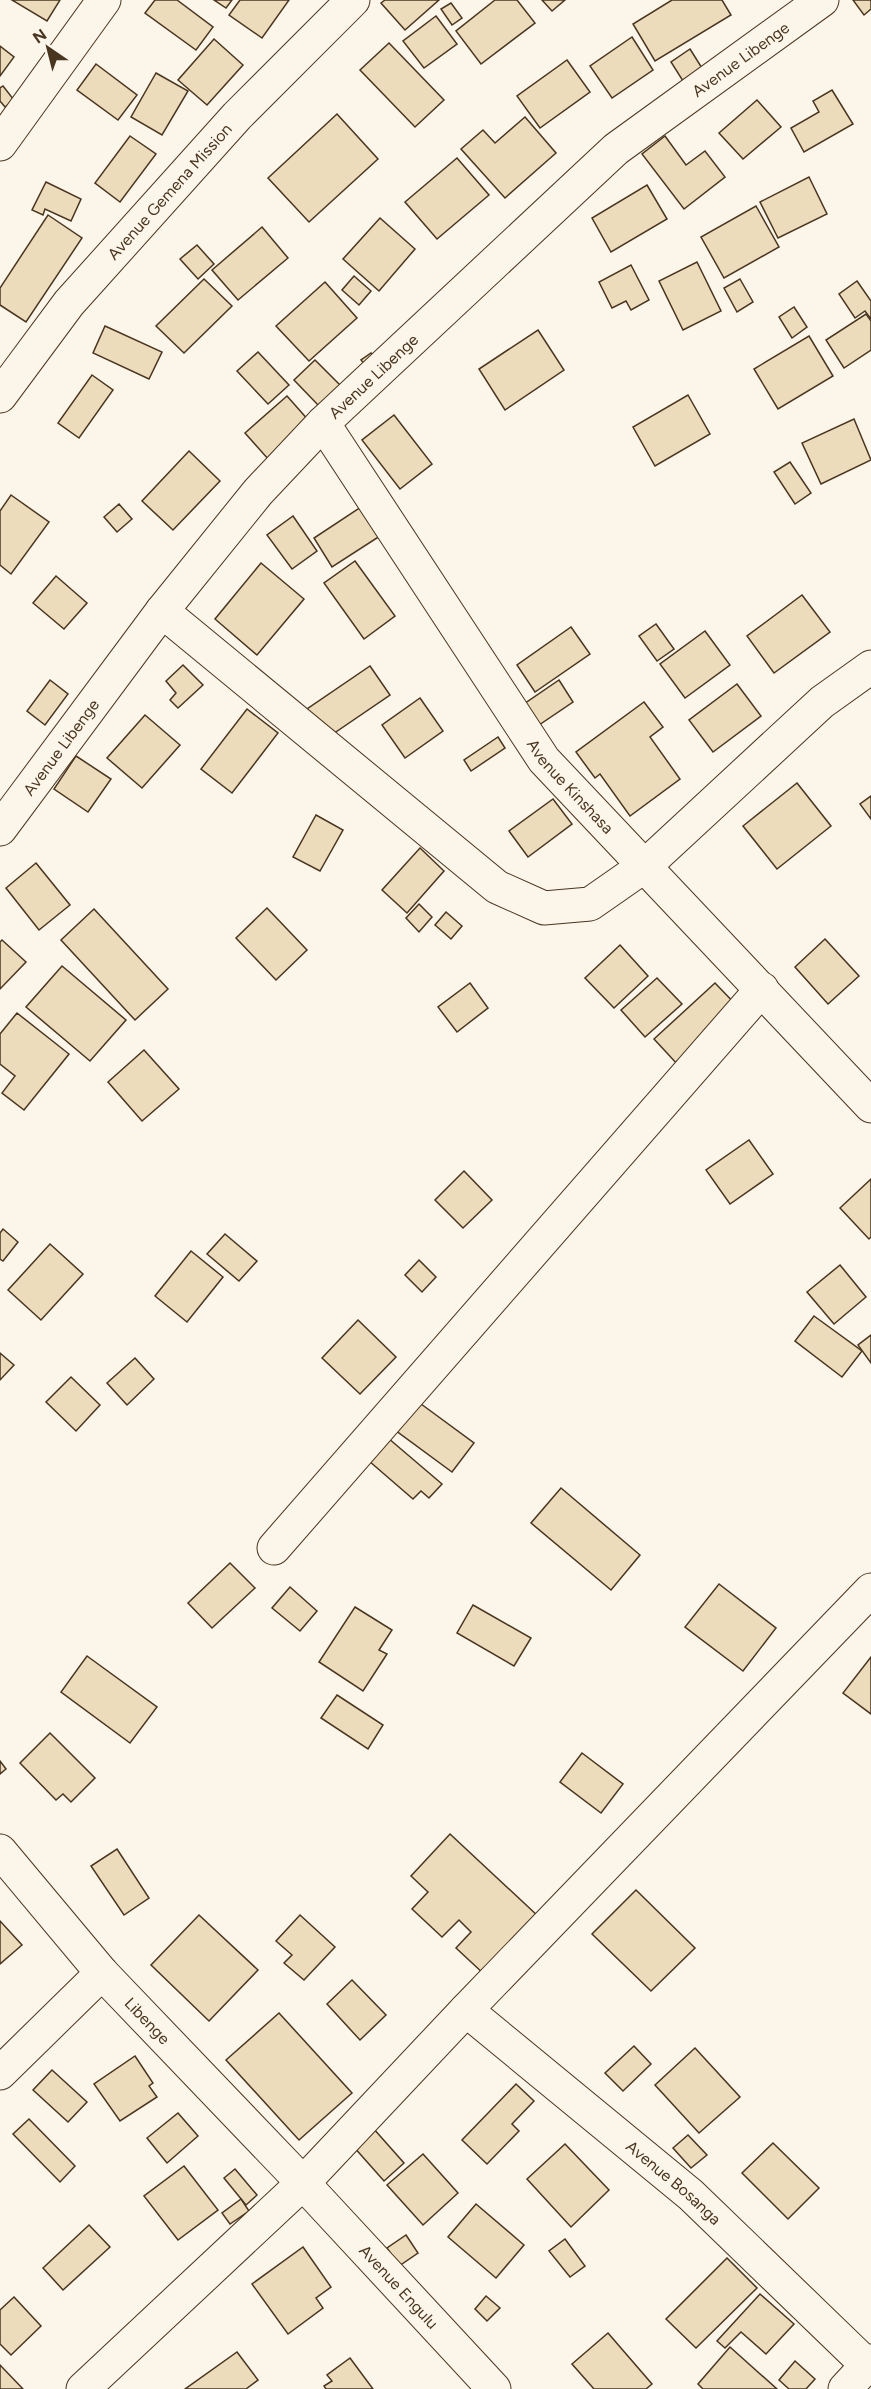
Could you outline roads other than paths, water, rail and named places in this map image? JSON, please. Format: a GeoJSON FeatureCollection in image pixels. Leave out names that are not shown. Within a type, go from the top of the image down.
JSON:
{"type":"FeatureCollection","features":[{"type":"Feature","properties":{"kind":"street"},"geometry":{"type":"LineString","coordinates":[[0,144],[104,0]]}},
{"type":"Feature","properties":{"kind":"street","name":"Avenue Gemena Mission"},"geometry":{"type":"LineString","coordinates":[[0,396],[69,303],[237,116],[353,0]]}},
{"type":"Feature","properties":{"kind":"street","name":"Avenue Libenge"},"geometry":{"type":"LineString","coordinates":[[0,829],[162,611],[258,492],[323,423],[616,149],[822,0]]}},
{"type":"Feature","properties":{"kind":"street","name":"Avenue Kinshasa"},"geometry":{"type":"LineString","coordinates":[[323,423],[544,760],[871,1106]]}},
{"type":"Feature","properties":{"kind":"street"},"geometry":{"type":"LineString","coordinates":[[162,611],[496,887],[544,908],[590,904],[645,865],[822,702],[871,667]]}},
{"type":"Feature","properties":{"kind":"street"},"geometry":{"type":"LineString","coordinates":[[274,1548],[762,989]]}},
{"type":"Feature","properties":{"kind":"street"},"geometry":{"type":"LineString","coordinates":[[83,2389],[303,2183],[466,2010],[871,1590]]}},
{"type":"Feature","properties":{"kind":"street","name":"Libenge"},"geometry":{"type":"LineString","coordinates":[[0,1851],[102,1973],[303,2183]]}},
{"type":"Feature","properties":{"kind":"street"},"geometry":{"type":"LineString","coordinates":[[0,2073],[102,1973]]}},
{"type":"Feature","properties":{"kind":"street","name":"Avenue Bosanga"},"geometry":{"type":"LineString","coordinates":[[466,2010],[691,2195],[870,2365]]}},
{"type":"Feature","properties":{"kind":"street","name":"Avenue Engulu"},"geometry":{"type":"LineString","coordinates":[[303,2183],[494,2389]]}},
{"type":"Feature","properties":{"kind":"street"},"geometry":{"type":"LineString","coordinates":[[845,2389],[870,2365]]}}]}
